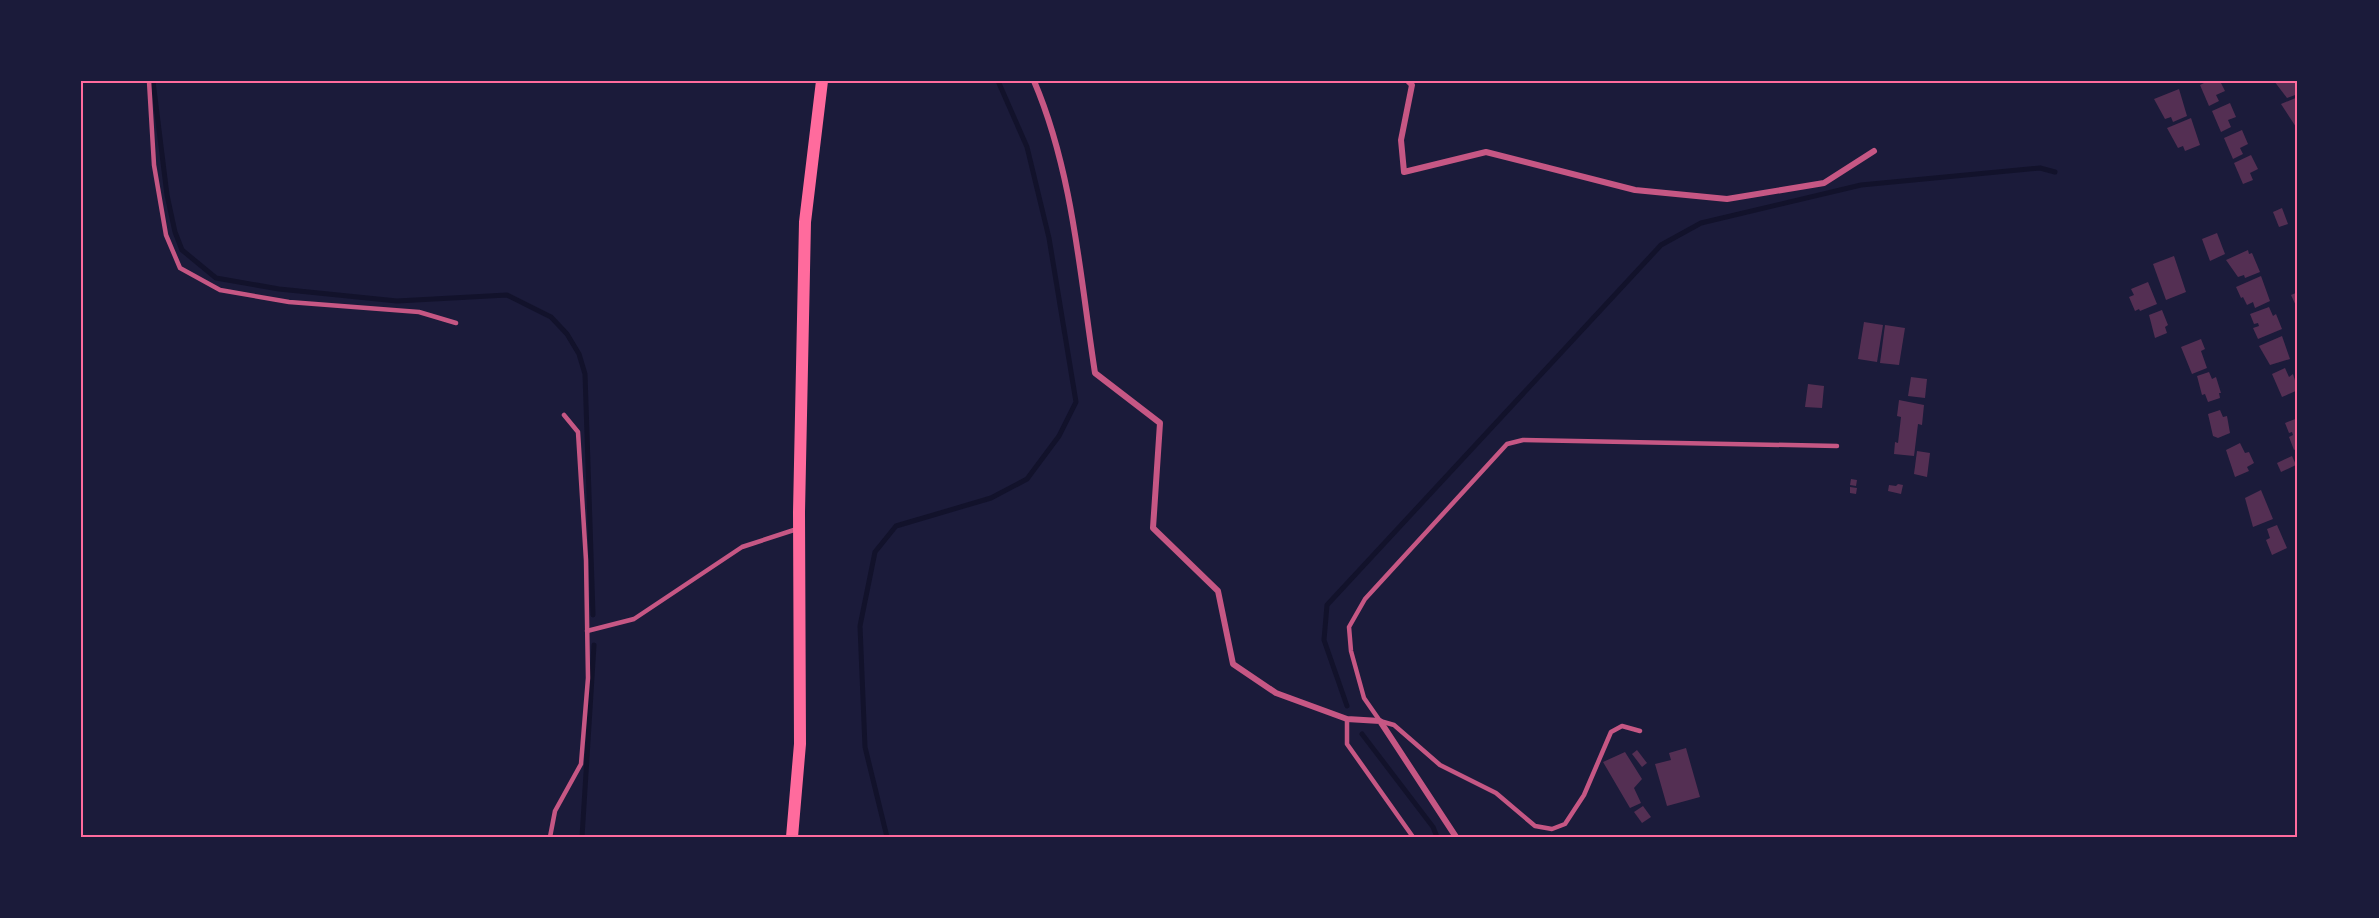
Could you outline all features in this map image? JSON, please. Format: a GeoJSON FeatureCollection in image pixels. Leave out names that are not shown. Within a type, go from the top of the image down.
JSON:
{"type":"FeatureCollection","features":[{"type":"Feature","properties":{"kind":"main road"},"geometry":{"type":"LineString","coordinates":[[792,837],[800,744],[799,528],[805,222],[822,81]]}},
{"type":"Feature","properties":{"kind":"street"},"geometry":{"type":"LineString","coordinates":[[1034,81],[1050,118],[1065,177],[1095,373],[1160,423],[1153,528],[1218,591],[1233,664],[1276,693],[1347,719],[1380,721],[1456,837]]}},
{"type":"Feature","properties":{"kind":"street"},"geometry":{"type":"LineString","coordinates":[[1408,81],[1412,86],[1401,140],[1404,172],[1486,152],[1635,190],[1727,199],[1824,183],[1874,151]]}},
{"type":"Feature","properties":{"kind":"lane"},"geometry":{"type":"LineString","coordinates":[[148,81],[154,165],[166,235],[180,268],[220,290],[289,302],[419,312],[456,323]]}},
{"type":"Feature","properties":{"kind":"lane"},"geometry":{"type":"LineString","coordinates":[[550,837],[555,811],[581,764],[588,678],[586,560],[578,432],[564,415]]}},
{"type":"Feature","properties":{"kind":"lane"},"geometry":{"type":"LineString","coordinates":[[1640,731],[1622,726],[1611,732],[1584,795],[1565,824],[1552,829],[1535,826],[1496,793],[1440,765],[1394,725],[1380,721],[1364,698],[1357,679],[1348,627],[1365,599],[1507,444],[1523,440],[1837,446]]}},
{"type":"Feature","properties":{"kind":"lane"},"geometry":{"type":"LineString","coordinates":[[587,631],[633,619],[742,547],[799,528]]}},
{"type":"Feature","properties":{"kind":"lane"},"geometry":{"type":"LineString","coordinates":[[1347,719],[1347,744],[1413,837]]}},
{"type":"Feature","properties":{"kind":"building"},"geometry":{"type":"Polygon","coordinates":[[[2208,81],[2220,81],[2225,91],[2216,95],[2219,101],[2209,106],[2200,85],[2208,81]]]}},
{"type":"Feature","properties":{"kind":"building"},"geometry":{"type":"Polygon","coordinates":[[[2274,81],[2297,81],[2298,94],[2287,98],[2274,81]]]}},
{"type":"Feature","properties":{"kind":"building"},"geometry":{"type":"Polygon","coordinates":[[[2179,89],[2187,116],[2173,122],[2171,117],[2165,119],[2154,99],[2179,89]]]}},
{"type":"Feature","properties":{"kind":"building"},"geometry":{"type":"Polygon","coordinates":[[[2298,97],[2298,126],[2296,127],[2281,104],[2298,97]]]}},
{"type":"Feature","properties":{"kind":"building"},"geometry":{"type":"Polygon","coordinates":[[[2230,103],[2236,117],[2228,120],[2231,127],[2221,132],[2212,111],[2230,103]]]}},
{"type":"Feature","properties":{"kind":"building"},"geometry":{"type":"Polygon","coordinates":[[[2191,118],[2200,145],[2185,151],[2183,146],[2178,148],[2167,128],[2191,118]]]}},
{"type":"Feature","properties":{"kind":"building"},"geometry":{"type":"Polygon","coordinates":[[[2242,130],[2248,144],[2240,148],[2243,154],[2233,159],[2224,138],[2242,130]]]}},
{"type":"Feature","properties":{"kind":"building"},"geometry":{"type":"Polygon","coordinates":[[[2251,155],[2258,169],[2250,173],[2253,180],[2243,184],[2234,163],[2251,155]]]}},
{"type":"Feature","properties":{"kind":"building"},"geometry":{"type":"Polygon","coordinates":[[[2282,208],[2288,224],[2279,227],[2273,212],[2282,208]]]}},
{"type":"Feature","properties":{"kind":"building"},"geometry":{"type":"Polygon","coordinates":[[[2217,233],[2225,254],[2210,261],[2202,239],[2217,233]]]}},
{"type":"Feature","properties":{"kind":"building"},"geometry":{"type":"Polygon","coordinates":[[[2248,250],[2249,254],[2252,253],[2260,272],[2245,278],[2244,275],[2238,277],[2226,260],[2248,250]]]}},
{"type":"Feature","properties":{"kind":"building"},"geometry":{"type":"Polygon","coordinates":[[[2174,256],[2186,292],[2166,300],[2153,264],[2174,256]]]}},
{"type":"Feature","properties":{"kind":"building"},"geometry":{"type":"Polygon","coordinates":[[[2261,276],[2270,301],[2255,308],[2253,302],[2247,305],[2236,287],[2261,276]]]}},
{"type":"Feature","properties":{"kind":"building"},"geometry":{"type":"Polygon","coordinates":[[[2148,282],[2157,304],[2135,311],[2129,297],[2134,295],[2131,289],[2148,282]]]}},
{"type":"Feature","properties":{"kind":"building"},"geometry":{"type":"Polygon","coordinates":[[[2298,292],[2298,310],[2291,295],[2298,292]]]}},
{"type":"Feature","properties":{"kind":"building"},"geometry":{"type":"Polygon","coordinates":[[[2269,307],[2273,316],[2276,314],[2282,329],[2258,339],[2253,328],[2259,326],[2258,323],[2254,324],[2250,314],[2269,307]]]}},
{"type":"Feature","properties":{"kind":"building"},"geometry":{"type":"Polygon","coordinates":[[[2162,310],[2168,325],[2165,327],[2167,333],[2155,338],[2149,315],[2162,310]]]}},
{"type":"Feature","properties":{"kind":"building"},"geometry":{"type":"Polygon","coordinates":[[[1864,322],[1883,325],[1877,362],[1858,359],[1864,322]]]}},
{"type":"Feature","properties":{"kind":"building"},"geometry":{"type":"Polygon","coordinates":[[[1885,325],[1905,328],[1899,365],[1880,363],[1885,325]]]}},
{"type":"Feature","properties":{"kind":"building"},"geometry":{"type":"Polygon","coordinates":[[[2282,336],[2290,359],[2270,365],[2259,346],[2282,336]]]}},
{"type":"Feature","properties":{"kind":"building"},"geometry":{"type":"Polygon","coordinates":[[[2201,339],[2205,349],[2201,351],[2207,368],[2192,374],[2181,347],[2201,339]]]}},
{"type":"Feature","properties":{"kind":"building"},"geometry":{"type":"Polygon","coordinates":[[[2285,368],[2289,377],[2293,374],[2298,390],[2282,397],[2272,374],[2285,368]]]}},
{"type":"Feature","properties":{"kind":"building"},"geometry":{"type":"Polygon","coordinates":[[[2209,372],[2212,379],[2216,377],[2221,393],[2219,393],[2220,398],[2208,402],[2205,394],[2202,395],[2197,376],[2209,372]]]}},
{"type":"Feature","properties":{"kind":"building"},"geometry":{"type":"Polygon","coordinates":[[[1911,377],[1927,379],[1925,398],[1908,396],[1911,377]]]}},
{"type":"Feature","properties":{"kind":"building"},"geometry":{"type":"Polygon","coordinates":[[[1808,384],[1824,386],[1822,408],[1805,407],[1808,384]]]}},
{"type":"Feature","properties":{"kind":"building"},"geometry":{"type":"Polygon","coordinates":[[[1899,400],[1924,405],[1922,425],[1918,424],[1914,456],[1894,454],[1895,442],[1898,443],[1901,417],[1897,416],[1899,400]]]}},
{"type":"Feature","properties":{"kind":"building"},"geometry":{"type":"Polygon","coordinates":[[[2220,410],[2223,417],[2227,416],[2230,433],[2218,438],[2213,436],[2208,414],[2220,410]]]}},
{"type":"Feature","properties":{"kind":"building"},"geometry":{"type":"Polygon","coordinates":[[[2298,418],[2298,448],[2294,450],[2289,437],[2293,435],[2292,432],[2289,433],[2285,423],[2298,418]]]}},
{"type":"Feature","properties":{"kind":"building"},"geometry":{"type":"Polygon","coordinates":[[[2240,443],[2245,453],[2249,452],[2254,463],[2247,467],[2249,471],[2235,477],[2226,450],[2240,443]]]}},
{"type":"Feature","properties":{"kind":"building"},"geometry":{"type":"Polygon","coordinates":[[[1917,451],[1930,453],[1927,477],[1914,474],[1917,451]]]}},
{"type":"Feature","properties":{"kind":"building"},"geometry":{"type":"Polygon","coordinates":[[[2292,456],[2296,465],[2281,472],[2277,463],[2292,456]]]}},
{"type":"Feature","properties":{"kind":"building"},"geometry":{"type":"Polygon","coordinates":[[[1851,479],[1857,480],[1856,486],[1850,485],[1851,479]]]}},
{"type":"Feature","properties":{"kind":"building"},"geometry":{"type":"Polygon","coordinates":[[[1889,485],[1903,485],[1901,494],[1888,491],[1889,485]]]}},
{"type":"Feature","properties":{"kind":"building"},"geometry":{"type":"Polygon","coordinates":[[[1850,487],[1857,488],[1856,494],[1850,493],[1850,487]]]}},
{"type":"Feature","properties":{"kind":"building"},"geometry":{"type":"Polygon","coordinates":[[[2261,490],[2273,519],[2253,527],[2245,498],[2261,490]]]}},
{"type":"Feature","properties":{"kind":"building"},"geometry":{"type":"Polygon","coordinates":[[[2277,525],[2287,548],[2272,555],[2266,540],[2270,538],[2267,529],[2277,525]]]}},
{"type":"Feature","properties":{"kind":"building"},"geometry":{"type":"Polygon","coordinates":[[[1686,748],[1700,797],[1667,806],[1655,764],[1671,760],[1669,753],[1686,748]]]}},
{"type":"Feature","properties":{"kind":"building"},"geometry":{"type":"Polygon","coordinates":[[[1637,750],[1647,763],[1642,767],[1632,754],[1637,750]]]}},
{"type":"Feature","properties":{"kind":"building"},"geometry":{"type":"Polygon","coordinates":[[[1625,752],[1642,779],[1634,788],[1641,803],[1630,808],[1603,762],[1625,752]]]}},
{"type":"Feature","properties":{"kind":"building"},"geometry":{"type":"Polygon","coordinates":[[[1643,806],[1651,817],[1642,823],[1634,812],[1643,806]]]}},
{"type":"Feature","properties":{"kind":"waterway"},"geometry":{"type":"LineString","coordinates":[[153,81],[167,195],[175,232],[182,250],[216,278],[279,289],[397,301],[507,295],[551,317],[567,334],[579,354],[585,374],[593,615]]}},
{"type":"Feature","properties":{"kind":"waterway"},"geometry":{"type":"LineString","coordinates":[[887,837],[865,747],[860,626],[875,552],[896,526],[991,498],[1027,479],[1059,436],[1076,402],[1049,238],[1027,147],[998,81]]}},
{"type":"Feature","properties":{"kind":"waterway"},"geometry":{"type":"LineString","coordinates":[[1347,706],[1324,640],[1327,605],[1661,245],[1701,223],[1861,185],[2040,168],[2055,172]]}},
{"type":"Feature","properties":{"kind":"waterway"},"geometry":{"type":"LineString","coordinates":[[582,837],[594,645]]}},
{"type":"Feature","properties":{"kind":"waterway"},"geometry":{"type":"LineString","coordinates":[[1362,734],[1433,827],[1437,837]]}}]}
